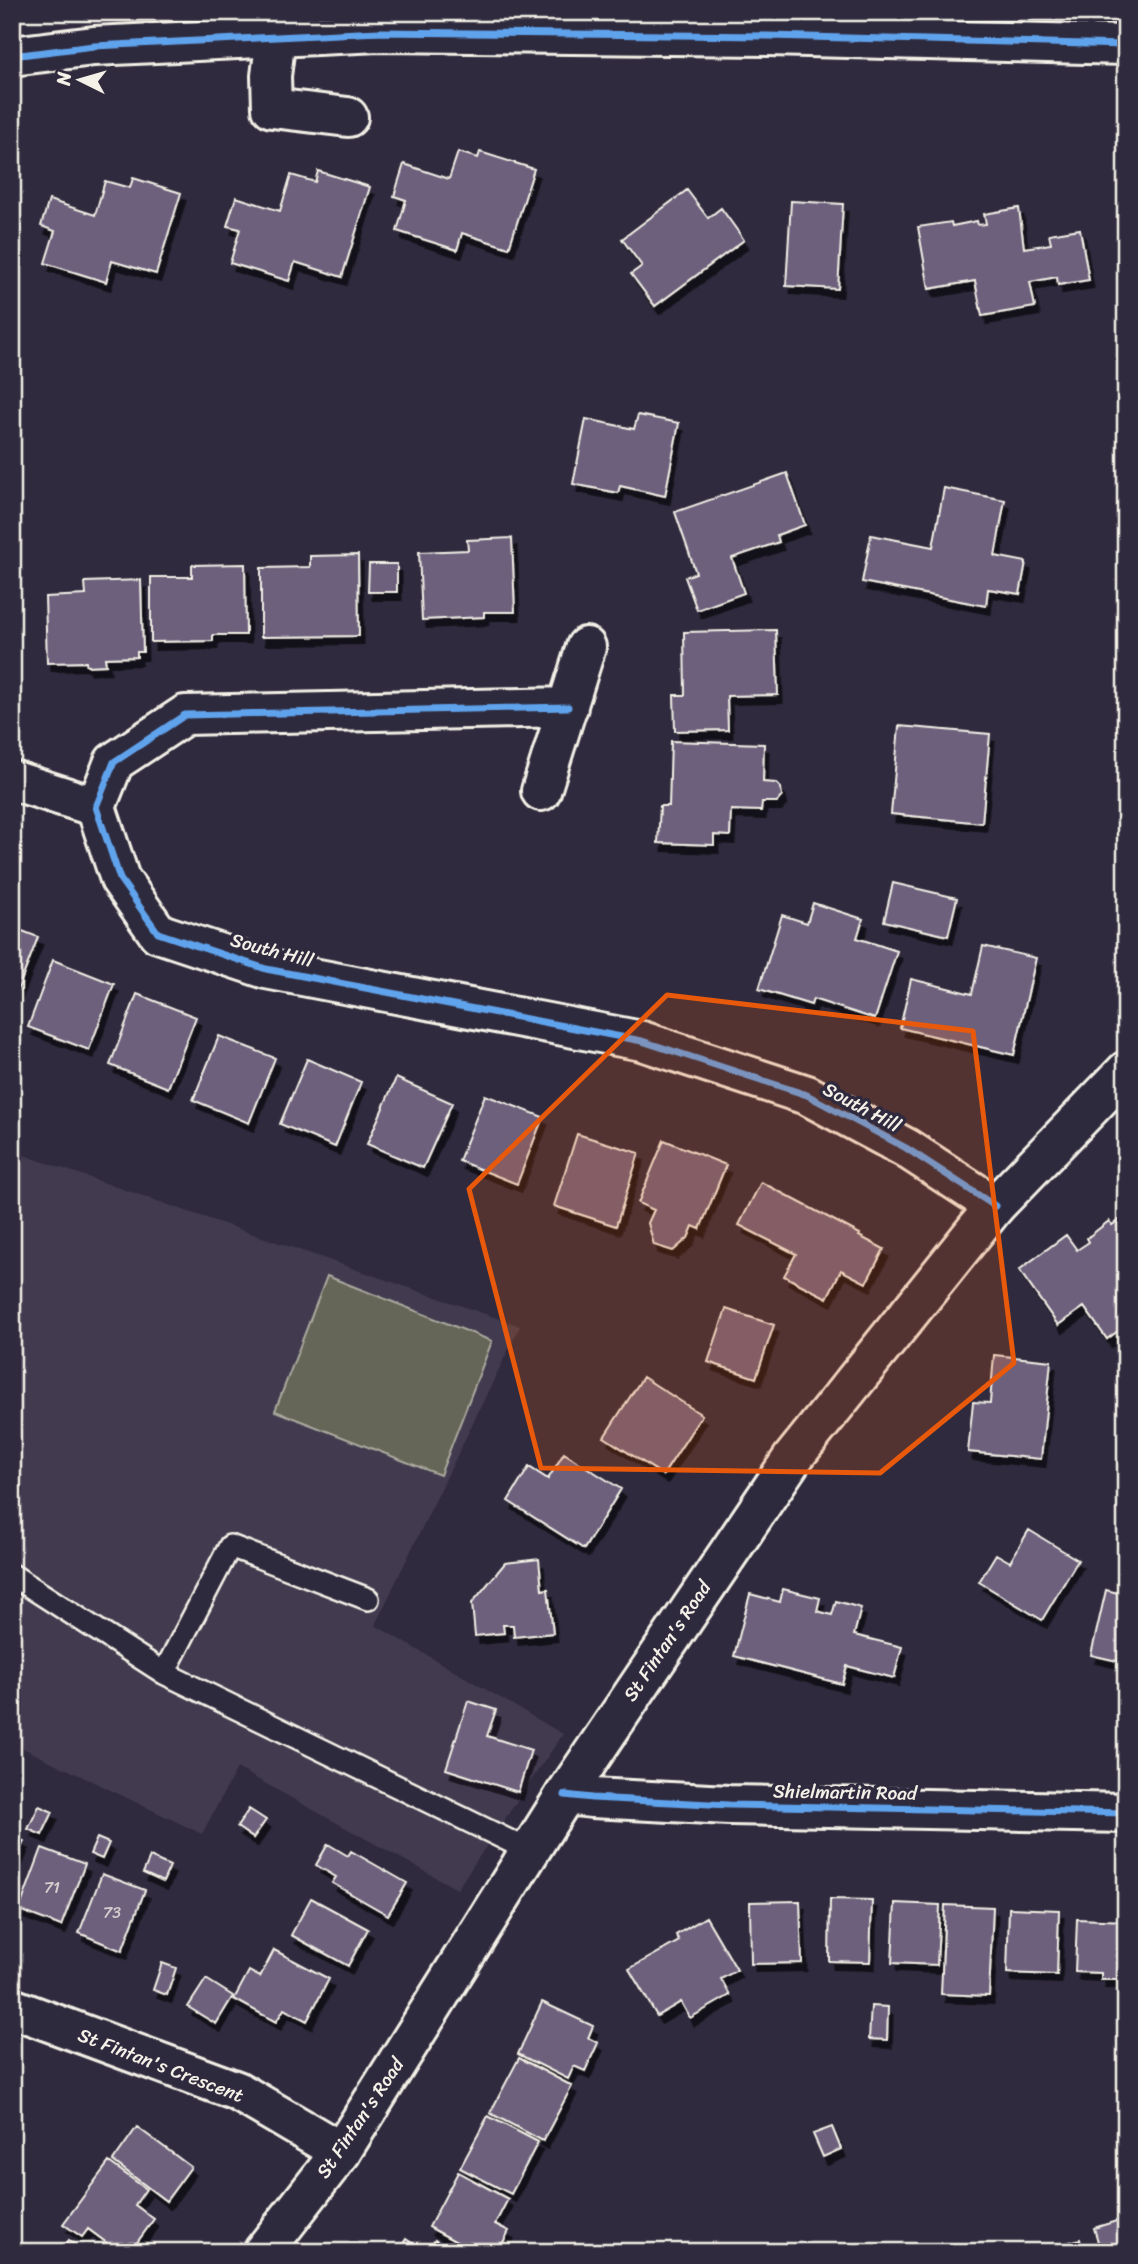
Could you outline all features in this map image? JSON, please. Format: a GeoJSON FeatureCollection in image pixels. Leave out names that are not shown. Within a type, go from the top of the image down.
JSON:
{"type":"FeatureCollection","features":[{"type":"Feature","properties":{"kind":"street"},"geometry":{"type":"LineString","coordinates":[[12,56],[94,46],[379,32],[767,24],[1126,45]]}},
{"type":"Feature","properties":{"kind":"street"},"geometry":{"type":"LineString","coordinates":[[276,37],[271,76],[272,108],[348,117]]}},
{"type":"Feature","properties":{"kind":"street"},"geometry":{"type":"LineString","coordinates":[[541,791],[586,648]]}},
{"type":"Feature","properties":{"kind":"street"},"geometry":{"type":"LineString","coordinates":[[12,780],[96,807],[114,762],[185,715],[568,707]]}},
{"type":"Feature","properties":{"kind":"street","name":"South Hill"},"geometry":{"type":"LineString","coordinates":[[96,807],[120,879],[158,933],[266,969],[642,1041],[807,1095],[906,1148],[995,1206]]}},
{"type":"Feature","properties":{"kind":"street","name":"St Fintan's Road"},"geometry":{"type":"LineString","coordinates":[[263,2252],[341,2152],[565,1795],[792,1459],[995,1206],[1126,1071]]}},
{"type":"Feature","properties":{"kind":"street","name":"Shielmartin Road"},"geometry":{"type":"LineString","coordinates":[[565,1795],[716,1805],[1126,1813]]}},
{"type":"Feature","properties":{"kind":"street","name":"St Fintan's Crescent"},"geometry":{"type":"LineString","coordinates":[[12,2008],[237,2091],[341,2152]]}},
{"type":"Feature","properties":{"kind":"lane"},"geometry":{"type":"LineString","coordinates":[[164,1672],[230,1546],[368,1600]]}},
{"type":"Feature","properties":{"kind":"lane"},"geometry":{"type":"LineString","coordinates":[[12,1575],[164,1672],[530,1851]]}},
{"type":"Feature","properties":{"kind":"highlighted area"},"geometry":{"type":"Polygon","coordinates":[[[667,995],[973,1031],[1014,1363],[880,1473],[541,1468],[469,1189],[667,995]]]}},
{"type":"Feature","properties":{"kind":"shaded area"},"geometry":{"type":"Polygon","coordinates":[[[12,1149],[520,1326],[375,1625],[563,1734],[457,1889],[237,1768],[202,1834],[12,1743],[12,1149]]]}},
{"type":"Feature","properties":{"kind":"green space"},"geometry":{"type":"Polygon","coordinates":[[[327,1276],[492,1341],[440,1475],[275,1411],[327,1276]]]}},
{"type":"Feature","properties":{"kind":"building"},"geometry":{"type":"Polygon","coordinates":[[[458,152],[478,158],[480,152],[534,169],[509,248],[462,233],[457,250],[397,231],[406,200],[394,196],[404,164],[449,179],[458,152]]]}},
{"type":"Feature","properties":{"kind":"building"},"geometry":{"type":"Polygon","coordinates":[[[318,171],[370,187],[342,277],[295,262],[289,281],[230,263],[240,229],[227,226],[236,197],[280,211],[291,175],[315,182],[318,171]]]}},
{"type":"Feature","properties":{"kind":"building"},"geometry":{"type":"Polygon","coordinates":[[[133,178],[181,193],[156,274],[112,261],[106,282],[45,263],[55,231],[41,226],[49,200],[95,215],[105,181],[130,188],[133,178]]]}},
{"type":"Feature","properties":{"kind":"building"},"geometry":{"type":"Polygon","coordinates":[[[687,190],[708,218],[721,208],[744,240],[655,306],[631,274],[642,266],[622,239],[687,190]]]}},
{"type":"Feature","properties":{"kind":"building"},"geometry":{"type":"Polygon","coordinates":[[[791,201],[843,204],[838,289],[786,286],[791,201]]]}},
{"type":"Feature","properties":{"kind":"building"},"geometry":{"type":"Polygon","coordinates":[[[1019,208],[1024,248],[1051,244],[1049,234],[1080,229],[1089,280],[1058,285],[1057,277],[1030,282],[1035,307],[982,316],[975,281],[929,289],[918,227],[951,222],[952,226],[977,221],[978,225],[986,224],[984,214],[1019,208]]]}},
{"type":"Feature","properties":{"kind":"building"},"geometry":{"type":"Polygon","coordinates":[[[638,415],[679,423],[665,496],[620,486],[618,493],[573,484],[586,419],[634,429],[638,415]]]}},
{"type":"Feature","properties":{"kind":"building"},"geometry":{"type":"Polygon","coordinates":[[[787,473],[805,525],[777,535],[779,542],[732,558],[744,593],[697,610],[685,577],[696,573],[675,512],[787,473]]]}},
{"type":"Feature","properties":{"kind":"building"},"geometry":{"type":"Polygon","coordinates":[[[944,488],[1005,500],[995,556],[1026,562],[1020,594],[988,589],[986,606],[862,582],[871,535],[933,547],[944,488]]]}},
{"type":"Feature","properties":{"kind":"building"},"geometry":{"type":"Polygon","coordinates":[[[512,538],[515,612],[484,612],[484,617],[422,620],[419,552],[468,550],[467,540],[512,538]]]}},
{"type":"Feature","properties":{"kind":"building"},"geometry":{"type":"Polygon","coordinates":[[[358,555],[359,636],[261,637],[261,568],[310,567],[310,556],[358,555]]]}},
{"type":"Feature","properties":{"kind":"building"},"geometry":{"type":"Polygon","coordinates":[[[245,564],[246,635],[213,635],[213,641],[151,642],[151,577],[192,577],[192,565],[245,564]]]}},
{"type":"Feature","properties":{"kind":"building"},"geometry":{"type":"Polygon","coordinates":[[[369,564],[397,564],[397,592],[368,592],[369,564]]]}},
{"type":"Feature","properties":{"kind":"building"},"geometry":{"type":"Polygon","coordinates":[[[141,580],[143,652],[137,652],[137,657],[105,658],[106,665],[87,666],[86,662],[47,663],[45,597],[86,595],[85,582],[141,580]]]}},
{"type":"Feature","properties":{"kind":"building"},"geometry":{"type":"Polygon","coordinates":[[[776,630],[778,695],[727,696],[728,730],[675,731],[674,695],[685,695],[684,632],[776,630]]]}},
{"type":"Feature","properties":{"kind":"building"},"geometry":{"type":"Polygon","coordinates":[[[899,726],[990,734],[982,823],[891,814],[899,726]]]}},
{"type":"Feature","properties":{"kind":"building"},"geometry":{"type":"Polygon","coordinates":[[[671,741],[764,744],[763,782],[776,783],[781,788],[782,796],[777,802],[762,802],[761,811],[731,810],[730,836],[714,835],[714,845],[658,843],[660,806],[669,806],[671,741]]]}},
{"type":"Feature","properties":{"kind":"building"},"geometry":{"type":"Polygon","coordinates":[[[893,883],[957,898],[948,936],[884,921],[893,883]]]}},
{"type":"Feature","properties":{"kind":"building"},"geometry":{"type":"Polygon","coordinates":[[[813,903],[863,919],[857,938],[897,951],[875,1019],[813,999],[811,1005],[759,989],[782,915],[807,923],[813,903]]]}},
{"type":"Feature","properties":{"kind":"building"},"geometry":{"type":"Polygon","coordinates":[[[12,927],[38,937],[13,1002],[12,1002],[12,927]]]}},
{"type":"Feature","properties":{"kind":"building"},"geometry":{"type":"Polygon","coordinates":[[[983,946],[1036,958],[1014,1055],[900,1028],[911,979],[972,994],[983,946]]]}},
{"type":"Feature","properties":{"kind":"building"},"geometry":{"type":"Polygon","coordinates":[[[53,960],[114,984],[89,1050],[28,1027],[53,960]]]}},
{"type":"Feature","properties":{"kind":"building"},"geometry":{"type":"Polygon","coordinates":[[[137,994],[196,1017],[168,1088],[110,1065],[137,994]]]}},
{"type":"Feature","properties":{"kind":"building"},"geometry":{"type":"Polygon","coordinates":[[[219,1036],[275,1058],[249,1123],[193,1100],[219,1036]]]}},
{"type":"Feature","properties":{"kind":"building"},"geometry":{"type":"Polygon","coordinates":[[[307,1059],[361,1082],[335,1147],[280,1124],[307,1059]]]}},
{"type":"Feature","properties":{"kind":"building"},"geometry":{"type":"Polygon","coordinates":[[[396,1078],[452,1103],[423,1168],[367,1144],[396,1078]]]}},
{"type":"Feature","properties":{"kind":"building"},"geometry":{"type":"Polygon","coordinates":[[[485,1095],[543,1117],[517,1184],[459,1161],[485,1095]]]}},
{"type":"Feature","properties":{"kind":"building"},"geometry":{"type":"Polygon","coordinates":[[[577,1134],[639,1153],[616,1226],[554,1206],[577,1134]]]}},
{"type":"Feature","properties":{"kind":"building"},"geometry":{"type":"Polygon","coordinates":[[[664,1140],[726,1165],[700,1229],[693,1226],[688,1238],[673,1251],[654,1245],[648,1223],[654,1210],[638,1203],[664,1140]]]}},
{"type":"Feature","properties":{"kind":"building"},"geometry":{"type":"Polygon","coordinates":[[[761,1182],[884,1249],[866,1283],[841,1270],[827,1298],[784,1276],[796,1254],[739,1225],[761,1182]]]}},
{"type":"Feature","properties":{"kind":"building"},"geometry":{"type":"Polygon","coordinates":[[[1126,1215],[1126,1325],[1107,1339],[1084,1307],[1058,1325],[1019,1270],[1066,1235],[1077,1250],[1089,1242],[1087,1238],[1109,1221],[1112,1225],[1126,1215]]]}},
{"type":"Feature","properties":{"kind":"building"},"geometry":{"type":"Polygon","coordinates":[[[726,1309],[774,1325],[756,1378],[708,1362],[726,1309]]]}},
{"type":"Feature","properties":{"kind":"building"},"geometry":{"type":"Polygon","coordinates":[[[994,1355],[1051,1361],[1041,1459],[968,1452],[973,1402],[990,1403],[994,1355]]]}},
{"type":"Feature","properties":{"kind":"building"},"geometry":{"type":"Polygon","coordinates":[[[643,1377],[702,1415],[663,1475],[604,1437],[643,1377]]]}},
{"type":"Feature","properties":{"kind":"building"},"geometry":{"type":"Polygon","coordinates":[[[564,1453],[621,1489],[584,1549],[508,1501],[529,1467],[548,1479],[564,1453]]]}},
{"type":"Feature","properties":{"kind":"building"},"geometry":{"type":"Polygon","coordinates":[[[1029,1530],[1078,1560],[1042,1620],[979,1582],[996,1554],[1010,1562],[1029,1530]]]}},
{"type":"Feature","properties":{"kind":"building"},"geometry":{"type":"Polygon","coordinates":[[[539,1559],[542,1590],[548,1589],[553,1633],[514,1637],[513,1625],[503,1625],[504,1633],[475,1636],[472,1603],[505,1563],[539,1559]]]}},
{"type":"Feature","properties":{"kind":"building"},"geometry":{"type":"Polygon","coordinates":[[[783,1589],[820,1598],[817,1611],[832,1615],[836,1601],[861,1608],[854,1635],[902,1647],[894,1678],[847,1666],[842,1684],[734,1656],[750,1594],[780,1602],[783,1589]]]}},
{"type":"Feature","properties":{"kind":"building"},"geometry":{"type":"Polygon","coordinates":[[[1106,1590],[1126,1595],[1126,1663],[1091,1655],[1106,1590]]]}},
{"type":"Feature","properties":{"kind":"building"},"geometry":{"type":"Polygon","coordinates":[[[468,1701],[496,1710],[487,1736],[531,1750],[518,1792],[446,1769],[468,1701]]]}},
{"type":"Feature","properties":{"kind":"building"},"geometry":{"type":"Polygon","coordinates":[[[39,1806],[53,1812],[42,1835],[28,1829],[39,1806]]]}},
{"type":"Feature","properties":{"kind":"building"},"geometry":{"type":"Polygon","coordinates":[[[249,1809],[266,1820],[253,1838],[237,1827],[249,1809]]]}},
{"type":"Feature","properties":{"kind":"building"},"geometry":{"type":"Polygon","coordinates":[[[12,1837],[24,1841],[12,1871],[12,1837]]]}},
{"type":"Feature","properties":{"kind":"building"},"geometry":{"type":"Polygon","coordinates":[[[97,1838],[109,1843],[102,1859],[90,1854],[97,1838]]]}},
{"type":"Feature","properties":{"kind":"building"},"geometry":{"type":"Polygon","coordinates":[[[328,1844],[348,1856],[351,1851],[407,1883],[388,1915],[332,1883],[336,1877],[316,1865],[328,1844]]]}},
{"type":"Feature","properties":{"kind":"building"},"geometry":{"type":"Polygon","coordinates":[[[42,1848],[85,1864],[61,1926],[19,1910],[42,1848]]]}},
{"type":"Feature","properties":{"kind":"building"},"geometry":{"type":"Polygon","coordinates":[[[150,1857],[170,1866],[163,1882],[143,1873],[150,1857]]]}},
{"type":"Feature","properties":{"kind":"building"},"geometry":{"type":"Polygon","coordinates":[[[102,1874],[145,1890],[122,1951],[79,1933],[102,1874]]]}},
{"type":"Feature","properties":{"kind":"building"},"geometry":{"type":"Polygon","coordinates":[[[311,1898],[368,1929],[348,1966],[291,1935],[311,1898]]]}},
{"type":"Feature","properties":{"kind":"building"},"geometry":{"type":"Polygon","coordinates":[[[830,1899],[872,1900],[870,1962],[829,1961],[830,1899]]]}},
{"type":"Feature","properties":{"kind":"building"},"geometry":{"type":"Polygon","coordinates":[[[800,1901],[802,1963],[751,1964],[750,1902],[800,1901]]]}},
{"type":"Feature","properties":{"kind":"building"},"geometry":{"type":"Polygon","coordinates":[[[895,1903],[940,1905],[937,1965],[892,1963],[895,1903]]]}},
{"type":"Feature","properties":{"kind":"building"},"geometry":{"type":"Polygon","coordinates":[[[945,1905],[993,1907],[989,1996],[941,1994],[945,1905]]]}},
{"type":"Feature","properties":{"kind":"building"},"geometry":{"type":"Polygon","coordinates":[[[1009,1908],[1059,1910],[1057,1975],[1007,1973],[1009,1908]]]}},
{"type":"Feature","properties":{"kind":"building"},"geometry":{"type":"Polygon","coordinates":[[[706,1917],[737,1970],[721,1979],[730,1995],[690,2018],[681,2002],[657,2016],[629,1969],[679,1941],[676,1935],[706,1917]]]}},
{"type":"Feature","properties":{"kind":"building"},"geometry":{"type":"Polygon","coordinates":[[[1077,1919],[1126,1921],[1126,1980],[1101,1980],[1101,1973],[1075,1972],[1077,1919]]]}},
{"type":"Feature","properties":{"kind":"building"},"geometry":{"type":"Polygon","coordinates":[[[274,1950],[329,1979],[307,2021],[284,2009],[276,2022],[234,1999],[249,1971],[260,1977],[274,1950]]]}},
{"type":"Feature","properties":{"kind":"building"},"geometry":{"type":"Polygon","coordinates":[[[162,1963],[176,1968],[167,1995],[153,1990],[162,1963]]]}},
{"type":"Feature","properties":{"kind":"building"},"geometry":{"type":"Polygon","coordinates":[[[206,1979],[233,1996],[216,2024],[188,2007],[206,1979]]]}},
{"type":"Feature","properties":{"kind":"building"},"geometry":{"type":"Polygon","coordinates":[[[1121,1995],[1126,1995],[1126,2019],[1119,2018],[1121,1995]]]}},
{"type":"Feature","properties":{"kind":"building"},"geometry":{"type":"Polygon","coordinates":[[[542,2002],[593,2026],[588,2038],[598,2043],[585,2071],[574,2066],[568,2079],[518,2054],[542,2002]]]}},
{"type":"Feature","properties":{"kind":"building"},"geometry":{"type":"Polygon","coordinates":[[[871,2006],[888,2007],[887,2040],[869,2039],[871,2006]]]}},
{"type":"Feature","properties":{"kind":"building"},"geometry":{"type":"Polygon","coordinates":[[[519,2058],[572,2086],[543,2141],[490,2113],[519,2058]]]}},
{"type":"Feature","properties":{"kind":"building"},"geometry":{"type":"Polygon","coordinates":[[[488,2116],[538,2142],[511,2194],[460,2168],[488,2116]]]}},
{"type":"Feature","properties":{"kind":"building"},"geometry":{"type":"Polygon","coordinates":[[[137,2127],[191,2167],[166,2201],[113,2161],[137,2127]]]}},
{"type":"Feature","properties":{"kind":"building"},"geometry":{"type":"Polygon","coordinates":[[[832,2127],[841,2149],[823,2157],[813,2134],[832,2127]]]}},
{"type":"Feature","properties":{"kind":"building"},"geometry":{"type":"Polygon","coordinates":[[[109,2162],[146,2189],[135,2205],[154,2219],[130,2252],[119,2252],[88,2229],[82,2237],[63,2224],[109,2162]]]}},
{"type":"Feature","properties":{"kind":"building"},"geometry":{"type":"Polygon","coordinates":[[[458,2172],[508,2199],[495,2224],[509,2231],[498,2252],[475,2252],[429,2227],[458,2172]]]}},
{"type":"Feature","properties":{"kind":"building"},"geometry":{"type":"Polygon","coordinates":[[[1126,2218],[1126,2252],[1101,2252],[1094,2228],[1126,2218]]]}},
{"type":"Feature","properties":{"kind":"building"},"geometry":{"type":"Polygon","coordinates":[[[406,2239],[426,2252],[398,2252],[406,2239]]]}},
{"type":"Feature","properties":{"kind":"building"},"geometry":{"type":"Polygon","coordinates":[[[1080,2239],[1083,2252],[1036,2252],[1080,2239]]]}},
{"type":"Feature","properties":{"kind":"building"},"geometry":{"type":"Polygon","coordinates":[[[69,2240],[83,2252],[59,2252],[69,2240]]]}},
{"type":"Feature","properties":{"kind":"building"},"geometry":{"type":"Polygon","coordinates":[[[435,2240],[453,2252],[427,2252],[435,2240]]]}},
{"type":"Feature","properties":{"kind":"cycle path"},"geometry":{"type":"LineString","coordinates":[[12,56],[94,46],[379,32],[768,36],[1126,45]]}},
{"type":"Feature","properties":{"kind":"cycle path"},"geometry":{"type":"LineString","coordinates":[[568,707],[185,715],[114,762],[96,807],[120,879],[158,933],[266,969],[642,1041],[807,1095],[906,1148],[995,1206]]}},
{"type":"Feature","properties":{"kind":"cycle path"},"geometry":{"type":"LineString","coordinates":[[565,1795],[729,1805],[1126,1813]]}}]}
